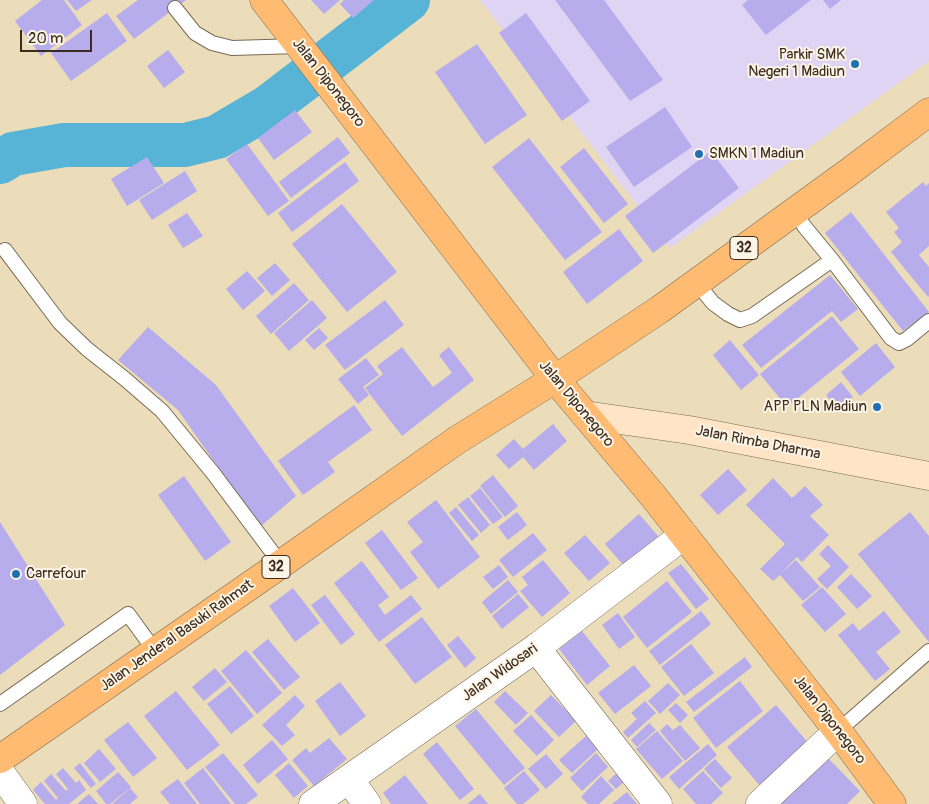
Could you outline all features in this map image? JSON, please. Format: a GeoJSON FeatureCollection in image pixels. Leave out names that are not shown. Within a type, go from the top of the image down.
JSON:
{"type":"FeatureCollection","features":[{"type":"Feature","properties":{"kind":"main road","name":"Jalan Diponegoro"},"geometry":{"type":"LineString","coordinates":[[264,0],[555,379],[684,535],[838,731],[892,804]]}},
{"type":"Feature","properties":{"kind":"main road","name":"32"},"geometry":{"type":"LineString","coordinates":[[555,379],[659,310],[929,112]]}},
{"type":"Feature","properties":{"kind":"main road","name":"Jalan Jenderal Basuki Rahmat"},"geometry":{"type":"LineString","coordinates":[[0,759],[457,440],[555,379]]}},
{"type":"Feature","properties":{"kind":"main road","name":"Jalan Rimba Dharma"},"geometry":{"type":"LineString","coordinates":[[586,415],[689,430],[929,476]]}},
{"type":"Feature","properties":{"kind":"street","name":"Jalan Widosari"},"geometry":{"type":"LineString","coordinates":[[312,804],[536,648],[684,535]]}},
{"type":"Feature","properties":{"kind":"street"},"geometry":{"type":"LineString","coordinates":[[536,648],[658,804]]}},
{"type":"Feature","properties":{"kind":"street"},"geometry":{"type":"LineString","coordinates":[[760,804],[838,731]]}},
{"type":"Feature","properties":{"kind":"street"},"geometry":{"type":"LineString","coordinates":[[0,772],[23,804]]}},
{"type":"Feature","properties":{"kind":"street"},"geometry":{"type":"LineString","coordinates":[[349,779],[367,804]]}},
{"type":"Feature","properties":{"kind":"lane"},"geometry":{"type":"LineString","coordinates":[[175,8],[195,33],[212,43],[232,48],[300,47]]}},
{"type":"Feature","properties":{"kind":"lane"},"geometry":{"type":"LineString","coordinates":[[795,211],[804,226],[891,338],[899,343],[907,340],[929,320]]}},
{"type":"Feature","properties":{"kind":"lane"},"geometry":{"type":"LineString","coordinates":[[5,250],[60,323],[87,349],[162,411],[213,472],[281,564]]}},
{"type":"Feature","properties":{"kind":"lane"},"geometry":{"type":"LineString","coordinates":[[696,282],[712,303],[740,320],[752,316],[832,260]]}},
{"type":"Feature","properties":{"kind":"lane"},"geometry":{"type":"LineString","coordinates":[[0,704],[128,614],[155,651]]}},
{"type":"Feature","properties":{"kind":"lane"},"geometry":{"type":"LineString","coordinates":[[838,731],[929,651]]}},
{"type":"Feature","properties":{"kind":"shaded area","name":"SMKN 1 Madiun"},"geometry":{"type":"Polygon","coordinates":[[[480,0],[929,0],[929,61],[670,248],[480,0]]]}},
{"type":"Feature","properties":{"kind":"building"},"geometry":{"type":"Polygon","coordinates":[[[42,0],[64,0],[82,25],[41,56],[15,21],[42,0]]]}},
{"type":"Feature","properties":{"kind":"building"},"geometry":{"type":"Polygon","coordinates":[[[67,0],[92,0],[76,11],[67,0]]]}},
{"type":"Feature","properties":{"kind":"building"},"geometry":{"type":"Polygon","coordinates":[[[138,0],[186,0],[134,39],[116,16],[138,0]]]}},
{"type":"Feature","properties":{"kind":"building"},"geometry":{"type":"Polygon","coordinates":[[[311,0],[340,0],[324,14],[311,0]]]}},
{"type":"Feature","properties":{"kind":"building"},"geometry":{"type":"Polygon","coordinates":[[[344,0],[374,0],[353,18],[340,4],[344,0]]]}},
{"type":"Feature","properties":{"kind":"building"},"geometry":{"type":"Polygon","coordinates":[[[555,0],[604,0],[663,80],[630,101],[555,0]]]}},
{"type":"Feature","properties":{"kind":"building"},"geometry":{"type":"Polygon","coordinates":[[[748,0],[811,0],[766,35],[742,5],[748,0]]]}},
{"type":"Feature","properties":{"kind":"building"},"geometry":{"type":"Polygon","coordinates":[[[823,0],[841,0],[830,9],[823,0]]]}},
{"type":"Feature","properties":{"kind":"building"},"geometry":{"type":"Polygon","coordinates":[[[107,13],[127,41],[71,81],[51,53],[107,13]]]}},
{"type":"Feature","properties":{"kind":"building"},"geometry":{"type":"Polygon","coordinates":[[[526,13],[590,101],[562,121],[499,33],[526,13]]]}},
{"type":"Feature","properties":{"kind":"building"},"geometry":{"type":"Polygon","coordinates":[[[477,44],[527,115],[485,144],[435,72],[477,44]]]}},
{"type":"Feature","properties":{"kind":"building"},"geometry":{"type":"Polygon","coordinates":[[[168,50],[185,72],[164,88],[147,66],[168,50]]]}},
{"type":"Feature","properties":{"kind":"building"},"geometry":{"type":"Polygon","coordinates":[[[665,107],[692,147],[634,187],[606,147],[665,107]]]}},
{"type":"Feature","properties":{"kind":"building"},"geometry":{"type":"Polygon","coordinates":[[[295,110],[312,132],[274,160],[258,138],[295,110]]]}},
{"type":"Feature","properties":{"kind":"building"},"geometry":{"type":"Polygon","coordinates":[[[338,137],[350,153],[291,198],[279,182],[338,137]]]}},
{"type":"Feature","properties":{"kind":"building"},"geometry":{"type":"Polygon","coordinates":[[[529,138],[602,232],[565,260],[492,167],[529,138]]]}},
{"type":"Feature","properties":{"kind":"building"},"geometry":{"type":"Polygon","coordinates":[[[247,144],[289,201],[268,216],[226,159],[247,144]]]}},
{"type":"Feature","properties":{"kind":"building"},"geometry":{"type":"Polygon","coordinates":[[[584,148],[628,204],[604,223],[560,167],[584,148]]]}},
{"type":"Feature","properties":{"kind":"building"},"geometry":{"type":"Polygon","coordinates":[[[711,151],[739,188],[653,253],[625,216],[711,151]]]}},
{"type":"Feature","properties":{"kind":"building"},"geometry":{"type":"Polygon","coordinates":[[[147,157],[164,183],[127,206],[111,179],[147,157]]]}},
{"type":"Feature","properties":{"kind":"building"},"geometry":{"type":"Polygon","coordinates":[[[345,162],[359,181],[292,232],[278,213],[345,162]]]}},
{"type":"Feature","properties":{"kind":"building"},"geometry":{"type":"Polygon","coordinates":[[[185,171],[197,191],[152,220],[139,200],[185,171]]]}},
{"type":"Feature","properties":{"kind":"building"},"geometry":{"type":"Polygon","coordinates":[[[923,182],[926,186],[929,183],[929,246],[919,255],[929,267],[928,297],[891,252],[902,242],[894,232],[899,228],[886,212],[923,182]]]}},
{"type":"Feature","properties":{"kind":"building"},"geometry":{"type":"Polygon","coordinates":[[[342,204],[397,272],[347,312],[292,244],[342,204]]]}},
{"type":"Feature","properties":{"kind":"building"},"geometry":{"type":"Polygon","coordinates":[[[851,212],[929,312],[903,331],[825,233],[851,212]]]}},
{"type":"Feature","properties":{"kind":"building"},"geometry":{"type":"Polygon","coordinates":[[[187,213],[203,236],[183,248],[168,225],[187,213]]]}},
{"type":"Feature","properties":{"kind":"building"},"geometry":{"type":"Polygon","coordinates":[[[619,229],[643,261],[587,304],[563,272],[619,229]]]}},
{"type":"Feature","properties":{"kind":"building"},"geometry":{"type":"Polygon","coordinates":[[[275,263],[290,280],[272,296],[257,278],[275,263]]]}},
{"type":"Feature","properties":{"kind":"building"},"geometry":{"type":"Polygon","coordinates":[[[247,271],[265,291],[243,310],[226,289],[247,271]]]}},
{"type":"Feature","properties":{"kind":"building"},"geometry":{"type":"Polygon","coordinates":[[[830,275],[858,309],[841,322],[832,311],[761,368],[742,345],[830,275]]]}},
{"type":"Feature","properties":{"kind":"building"},"geometry":{"type":"Polygon","coordinates":[[[294,283],[309,300],[271,334],[256,316],[294,283]]]}},
{"type":"Feature","properties":{"kind":"building"},"geometry":{"type":"Polygon","coordinates":[[[312,300],[327,318],[289,351],[274,333],[312,300]]]}},
{"type":"Feature","properties":{"kind":"building"},"geometry":{"type":"Polygon","coordinates":[[[385,300],[404,325],[345,370],[325,345],[385,300]]]}},
{"type":"Feature","properties":{"kind":"building"},"geometry":{"type":"Polygon","coordinates":[[[832,316],[859,349],[787,407],[760,374],[832,316]]]}},
{"type":"Feature","properties":{"kind":"building"},"geometry":{"type":"Polygon","coordinates":[[[148,327],[216,385],[296,496],[260,527],[178,410],[118,360],[148,327]]]}},
{"type":"Feature","properties":{"kind":"building"},"geometry":{"type":"Polygon","coordinates":[[[319,328],[328,338],[314,350],[305,340],[319,328]]]}},
{"type":"Feature","properties":{"kind":"building"},"geometry":{"type":"Polygon","coordinates":[[[730,340],[759,375],[741,390],[713,355],[730,340]]]}},
{"type":"Feature","properties":{"kind":"building"},"geometry":{"type":"Polygon","coordinates":[[[876,343],[895,367],[860,396],[841,372],[876,343]]]}},
{"type":"Feature","properties":{"kind":"building"},"geometry":{"type":"Polygon","coordinates":[[[402,347],[433,387],[452,373],[439,355],[449,347],[474,380],[402,436],[365,388],[383,374],[377,366],[402,347]]]}},
{"type":"Feature","properties":{"kind":"building"},"geometry":{"type":"Polygon","coordinates":[[[366,358],[379,375],[363,387],[369,395],[358,404],[338,379],[366,358]]]}},
{"type":"Feature","properties":{"kind":"building"},"geometry":{"type":"Polygon","coordinates":[[[841,382],[853,397],[838,410],[826,395],[841,382]]]}},
{"type":"Feature","properties":{"kind":"building"},"geometry":{"type":"Polygon","coordinates":[[[354,405],[372,430],[328,462],[335,472],[303,495],[278,461],[354,405]]]}},
{"type":"Feature","properties":{"kind":"building"},"geometry":{"type":"Polygon","coordinates":[[[553,424],[567,441],[534,470],[523,457],[509,469],[496,455],[514,439],[523,449],[553,424]]]}},
{"type":"Feature","properties":{"kind":"building"},"geometry":{"type":"Polygon","coordinates":[[[728,469],[747,490],[718,515],[700,495],[728,469]]]}},
{"type":"Feature","properties":{"kind":"building"},"geometry":{"type":"Polygon","coordinates":[[[493,475],[518,506],[505,517],[480,486],[493,475]]]}},
{"type":"Feature","properties":{"kind":"building"},"geometry":{"type":"Polygon","coordinates":[[[184,476],[231,542],[205,561],[158,495],[184,476]]]}},
{"type":"Feature","properties":{"kind":"building"},"geometry":{"type":"Polygon","coordinates":[[[773,478],[792,498],[805,486],[823,505],[810,516],[829,535],[802,562],[797,557],[781,573],[796,560],[820,587],[803,601],[780,575],[773,581],[760,569],[785,544],[746,505],[773,478]]]}},
{"type":"Feature","properties":{"kind":"building"},"geometry":{"type":"Polygon","coordinates":[[[480,488],[503,517],[493,524],[470,496],[480,488]]]}},
{"type":"Feature","properties":{"kind":"building"},"geometry":{"type":"Polygon","coordinates":[[[468,497],[490,525],[481,533],[458,505],[468,497]]]}},
{"type":"Feature","properties":{"kind":"building"},"geometry":{"type":"Polygon","coordinates":[[[436,500],[480,557],[438,589],[410,552],[423,542],[407,522],[436,500]]]}},
{"type":"Feature","properties":{"kind":"building"},"geometry":{"type":"Polygon","coordinates":[[[456,507],[479,535],[472,541],[449,513],[456,507]]]}},
{"type":"Feature","properties":{"kind":"building"},"geometry":{"type":"Polygon","coordinates":[[[517,512],[527,525],[508,540],[498,527],[517,512]]]}},
{"type":"Feature","properties":{"kind":"building"},"geometry":{"type":"Polygon","coordinates":[[[910,512],[929,536],[929,642],[858,554],[910,512]]]}},
{"type":"Feature","properties":{"kind":"building"},"geometry":{"type":"Polygon","coordinates":[[[639,514],[659,537],[625,567],[605,544],[639,514]]]}},
{"type":"Feature","properties":{"kind":"building","name":"Carrefour"},"geometry":{"type":"Polygon","coordinates":[[[0,522],[65,625],[0,675],[0,522]]]}},
{"type":"Feature","properties":{"kind":"building"},"geometry":{"type":"Polygon","coordinates":[[[382,530],[418,578],[401,590],[365,543],[382,530]]]}},
{"type":"Feature","properties":{"kind":"building"},"geometry":{"type":"Polygon","coordinates":[[[533,533],[547,550],[513,577],[499,560],[533,533]]]}},
{"type":"Feature","properties":{"kind":"building"},"geometry":{"type":"Polygon","coordinates":[[[585,535],[610,563],[589,581],[564,553],[585,535]]]}},
{"type":"Feature","properties":{"kind":"building"},"geometry":{"type":"Polygon","coordinates":[[[828,545],[849,567],[827,589],[817,579],[831,566],[819,554],[828,545]]]}},
{"type":"Feature","properties":{"kind":"building"},"geometry":{"type":"Polygon","coordinates":[[[543,560],[570,593],[542,617],[520,591],[528,585],[522,577],[543,560]]]}},
{"type":"Feature","properties":{"kind":"building"},"geometry":{"type":"Polygon","coordinates":[[[362,561],[389,597],[378,605],[385,615],[411,595],[422,609],[379,642],[334,583],[362,561]]]}},
{"type":"Feature","properties":{"kind":"building"},"geometry":{"type":"Polygon","coordinates":[[[681,564],[709,599],[696,609],[668,573],[681,564]]]}},
{"type":"Feature","properties":{"kind":"building"},"geometry":{"type":"Polygon","coordinates":[[[499,565],[508,577],[493,589],[483,577],[499,565]]]}},
{"type":"Feature","properties":{"kind":"building"},"geometry":{"type":"Polygon","coordinates":[[[851,574],[872,596],[857,609],[837,587],[851,574]]]}},
{"type":"Feature","properties":{"kind":"building"},"geometry":{"type":"Polygon","coordinates":[[[508,580],[518,592],[491,614],[482,602],[508,580]]]}},
{"type":"Feature","properties":{"kind":"building"},"geometry":{"type":"Polygon","coordinates":[[[667,581],[692,612],[647,648],[623,617],[667,581]]]}},
{"type":"Feature","properties":{"kind":"building"},"geometry":{"type":"Polygon","coordinates":[[[822,587],[846,614],[825,632],[801,605],[822,587]]]}},
{"type":"Feature","properties":{"kind":"building"},"geometry":{"type":"Polygon","coordinates":[[[293,588],[320,623],[295,642],[269,606],[293,588]]]}},
{"type":"Feature","properties":{"kind":"building"},"geometry":{"type":"Polygon","coordinates":[[[518,594],[529,607],[502,629],[492,616],[518,594]]]}},
{"type":"Feature","properties":{"kind":"building"},"geometry":{"type":"Polygon","coordinates":[[[325,595],[355,634],[341,645],[311,605],[325,595]]]}},
{"type":"Feature","properties":{"kind":"building"},"geometry":{"type":"Polygon","coordinates":[[[701,611],[711,624],[660,665],[649,651],[701,611]]]}},
{"type":"Feature","properties":{"kind":"building"},"geometry":{"type":"Polygon","coordinates":[[[884,611],[901,632],[876,652],[890,669],[875,681],[838,635],[853,623],[859,631],[884,611]]]}},
{"type":"Feature","properties":{"kind":"building"},"geometry":{"type":"Polygon","coordinates":[[[618,613],[635,637],[619,649],[602,625],[618,613]]]}},
{"type":"Feature","properties":{"kind":"building"},"geometry":{"type":"Polygon","coordinates":[[[422,617],[452,657],[415,684],[385,645],[422,617]]]}},
{"type":"Feature","properties":{"kind":"building"},"geometry":{"type":"Polygon","coordinates":[[[582,631],[610,666],[587,685],[559,649],[582,631]]]}},
{"type":"Feature","properties":{"kind":"building"},"geometry":{"type":"Polygon","coordinates":[[[458,636],[476,658],[465,668],[447,645],[458,636]]]}},
{"type":"Feature","properties":{"kind":"building"},"geometry":{"type":"Polygon","coordinates":[[[268,639],[300,677],[284,690],[252,652],[268,639]]]}},
{"type":"Feature","properties":{"kind":"building"},"geometry":{"type":"Polygon","coordinates":[[[691,644],[714,673],[684,696],[661,667],[691,644]]]}},
{"type":"Feature","properties":{"kind":"building"},"geometry":{"type":"Polygon","coordinates":[[[246,650],[282,693],[257,714],[221,671],[246,650]]]}},
{"type":"Feature","properties":{"kind":"building"},"geometry":{"type":"Polygon","coordinates":[[[745,657],[752,667],[694,712],[686,702],[745,657]]]}},
{"type":"Feature","properties":{"kind":"building"},"geometry":{"type":"Polygon","coordinates":[[[634,665],[651,686],[615,714],[598,693],[634,665]]]}},
{"type":"Feature","properties":{"kind":"building"},"geometry":{"type":"Polygon","coordinates":[[[215,668],[227,682],[204,701],[192,687],[215,668]]]}},
{"type":"Feature","properties":{"kind":"building"},"geometry":{"type":"Polygon","coordinates":[[[740,681],[763,711],[716,748],[693,718],[740,681]]]}},
{"type":"Feature","properties":{"kind":"building"},"geometry":{"type":"Polygon","coordinates":[[[340,682],[366,716],[340,736],[315,701],[340,682]]]}},
{"type":"Feature","properties":{"kind":"building"},"geometry":{"type":"Polygon","coordinates":[[[668,683],[680,695],[660,714],[648,701],[668,683]]]}},
{"type":"Feature","properties":{"kind":"building"},"geometry":{"type":"Polygon","coordinates":[[[230,686],[254,716],[231,734],[207,704],[230,686]]]}},
{"type":"Feature","properties":{"kind":"building"},"geometry":{"type":"Polygon","coordinates":[[[176,691],[220,745],[187,770],[144,716],[176,691]]]}},
{"type":"Feature","properties":{"kind":"building"},"geometry":{"type":"Polygon","coordinates":[[[505,691],[528,713],[516,725],[494,702],[505,691]]]}},
{"type":"Feature","properties":{"kind":"building"},"geometry":{"type":"Polygon","coordinates":[[[295,695],[305,706],[286,725],[295,735],[282,746],[262,725],[295,695]]]}},
{"type":"Feature","properties":{"kind":"building"},"geometry":{"type":"Polygon","coordinates":[[[551,695],[576,721],[559,737],[534,711],[551,695]]]}},
{"type":"Feature","properties":{"kind":"building"},"geometry":{"type":"Polygon","coordinates":[[[645,701],[656,713],[628,738],[623,732],[637,719],[631,713],[645,701]]]}},
{"type":"Feature","properties":{"kind":"building"},"geometry":{"type":"Polygon","coordinates":[[[676,703],[688,715],[680,723],[668,710],[676,703]]]}},
{"type":"Feature","properties":{"kind":"building"},"geometry":{"type":"Polygon","coordinates":[[[776,705],[810,745],[761,787],[727,747],[776,705]]]}},
{"type":"Feature","properties":{"kind":"building"},"geometry":{"type":"Polygon","coordinates":[[[476,709],[525,768],[504,785],[455,726],[476,709]]]}},
{"type":"Feature","properties":{"kind":"building"},"geometry":{"type":"Polygon","coordinates":[[[531,715],[554,740],[537,756],[513,731],[531,715]]]}},
{"type":"Feature","properties":{"kind":"building"},"geometry":{"type":"Polygon","coordinates":[[[128,722],[157,758],[133,777],[104,740],[128,722]]]}},
{"type":"Feature","properties":{"kind":"building"},"geometry":{"type":"Polygon","coordinates":[[[649,723],[656,730],[637,747],[631,740],[649,723]]]}},
{"type":"Feature","properties":{"kind":"building"},"geometry":{"type":"Polygon","coordinates":[[[667,724],[673,730],[680,725],[700,748],[685,761],[660,731],[667,724]]]}},
{"type":"Feature","properties":{"kind":"building"},"geometry":{"type":"Polygon","coordinates":[[[657,731],[683,761],[662,779],[636,749],[657,731]]]}},
{"type":"Feature","properties":{"kind":"building"},"geometry":{"type":"Polygon","coordinates":[[[586,736],[598,749],[572,773],[559,760],[586,736]]]}},
{"type":"Feature","properties":{"kind":"building"},"geometry":{"type":"Polygon","coordinates":[[[329,738],[347,759],[314,786],[292,760],[306,748],[310,753],[329,738]]]}},
{"type":"Feature","properties":{"kind":"building"},"geometry":{"type":"Polygon","coordinates":[[[272,740],[288,759],[258,784],[243,765],[272,740]]]}},
{"type":"Feature","properties":{"kind":"building"},"geometry":{"type":"Polygon","coordinates":[[[437,742],[474,789],[460,800],[423,754],[437,742]]]}},
{"type":"Feature","properties":{"kind":"building"},"geometry":{"type":"Polygon","coordinates":[[[708,744],[717,755],[679,789],[669,777],[708,744]]]}},
{"type":"Feature","properties":{"kind":"building"},"geometry":{"type":"Polygon","coordinates":[[[99,749],[116,769],[100,782],[84,763],[99,749]]]}},
{"type":"Feature","properties":{"kind":"building"},"geometry":{"type":"Polygon","coordinates":[[[223,753],[258,795],[246,804],[235,804],[205,767],[223,753]]]}},
{"type":"Feature","properties":{"kind":"building"},"geometry":{"type":"Polygon","coordinates":[[[596,753],[608,767],[582,791],[570,778],[596,753]]]}},
{"type":"Feature","properties":{"kind":"building"},"geometry":{"type":"Polygon","coordinates":[[[546,754],[563,774],[546,789],[528,769],[546,754]]]}},
{"type":"Feature","properties":{"kind":"building"},"geometry":{"type":"Polygon","coordinates":[[[828,758],[860,791],[847,804],[781,804],[828,758]]]}},
{"type":"Feature","properties":{"kind":"building"},"geometry":{"type":"Polygon","coordinates":[[[715,759],[732,778],[721,788],[704,769],[715,759]]]}},
{"type":"Feature","properties":{"kind":"building"},"geometry":{"type":"Polygon","coordinates":[[[80,763],[96,784],[91,788],[74,768],[80,763]]]}},
{"type":"Feature","properties":{"kind":"building"},"geometry":{"type":"Polygon","coordinates":[[[289,763],[308,786],[294,798],[275,775],[289,763]]]}},
{"type":"Feature","properties":{"kind":"building"},"geometry":{"type":"Polygon","coordinates":[[[63,768],[76,783],[79,780],[86,790],[69,804],[45,804],[33,790],[41,782],[56,800],[58,798],[44,781],[51,774],[66,791],[68,789],[56,774],[63,768]]]}},
{"type":"Feature","properties":{"kind":"building"},"geometry":{"type":"Polygon","coordinates":[[[203,768],[231,804],[200,804],[184,783],[203,768]]]}},
{"type":"Feature","properties":{"kind":"building"},"geometry":{"type":"Polygon","coordinates":[[[524,771],[540,790],[523,804],[517,804],[504,788],[524,771]]]}},
{"type":"Feature","properties":{"kind":"building"},"geometry":{"type":"Polygon","coordinates":[[[619,771],[627,779],[616,789],[608,781],[619,771]]]}},
{"type":"Feature","properties":{"kind":"building"},"geometry":{"type":"Polygon","coordinates":[[[703,771],[723,793],[711,804],[696,804],[683,789],[703,771]]]}},
{"type":"Feature","properties":{"kind":"building"},"geometry":{"type":"Polygon","coordinates":[[[118,772],[131,787],[110,804],[106,804],[96,791],[118,772]]]}},
{"type":"Feature","properties":{"kind":"building"},"geometry":{"type":"Polygon","coordinates":[[[405,775],[428,804],[391,804],[383,793],[405,775]]]}},
{"type":"Feature","properties":{"kind":"building"},"geometry":{"type":"Polygon","coordinates":[[[601,776],[614,790],[599,804],[588,804],[581,797],[601,776]]]}},
{"type":"Feature","properties":{"kind":"building"},"geometry":{"type":"Polygon","coordinates":[[[178,779],[197,804],[170,804],[160,792],[178,779]]]}},
{"type":"Feature","properties":{"kind":"building"},"geometry":{"type":"Polygon","coordinates":[[[130,788],[138,797],[130,804],[112,804],[130,788]]]}},
{"type":"Feature","properties":{"kind":"building"},"geometry":{"type":"Polygon","coordinates":[[[627,792],[637,804],[612,804],[627,792]]]}},
{"type":"Feature","properties":{"kind":"building"},"geometry":{"type":"Polygon","coordinates":[[[89,794],[98,804],[77,804],[89,794]]]}},
{"type":"Feature","properties":{"kind":"building"},"geometry":{"type":"Polygon","coordinates":[[[480,794],[488,804],[467,804],[480,794]]]}},
{"type":"Feature","properties":{"kind":"waterway"},"geometry":{"type":"LineString","coordinates":[[0,162],[13,154],[64,145],[185,145],[217,137],[268,107],[408,0]]}},
{"type":"Feature","properties":{"kind":"place","name":"Parkir SMK Negeri 1 Madiun"},"geometry":{"type":"Point","coordinates":[855,64]}},
{"type":"Feature","properties":{"kind":"place","name":"SMKN 1 Madiun"},"geometry":{"type":"Point","coordinates":[699,154]}},
{"type":"Feature","properties":{"kind":"place","name":"APP PLN Madiun"},"geometry":{"type":"Point","coordinates":[877,407]}},
{"type":"Feature","properties":{"kind":"place","name":"Carrefour"},"geometry":{"type":"Point","coordinates":[16,574]}}]}
